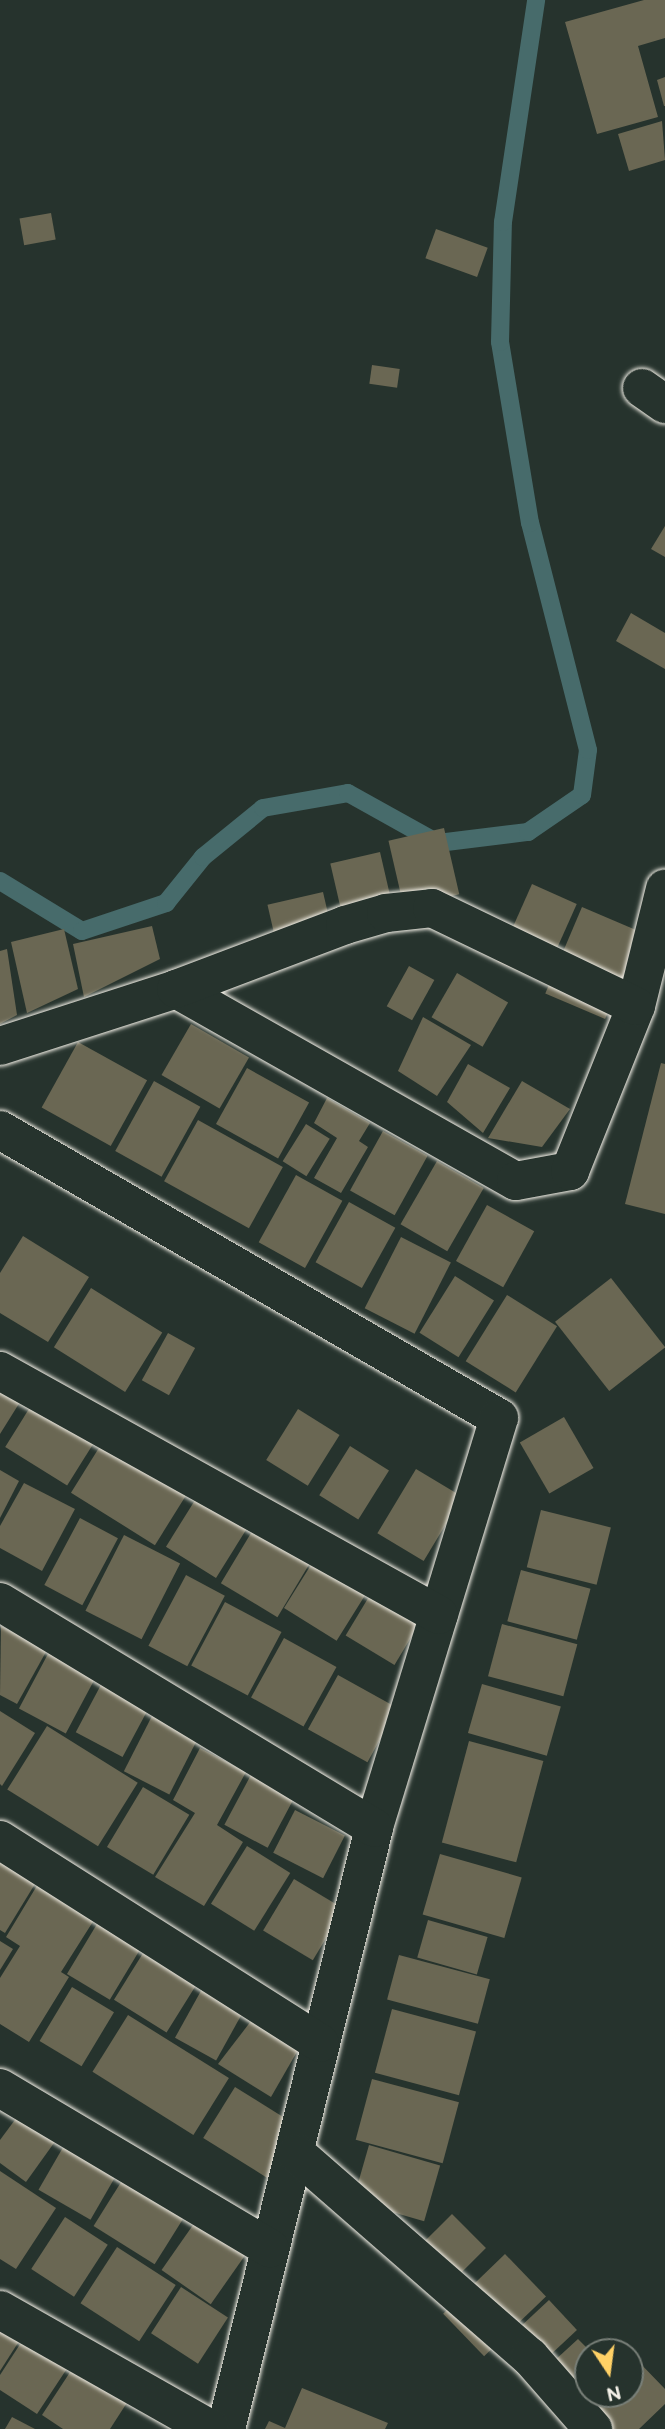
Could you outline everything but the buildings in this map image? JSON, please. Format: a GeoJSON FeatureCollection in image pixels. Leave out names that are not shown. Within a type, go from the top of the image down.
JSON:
{"type":"FeatureCollection","features":[{"type":"Feature","properties":{"kind":"street"},"geometry":{"type":"LineString","coordinates":[[176,989],[516,1181],[569,1171],[636,1006],[665,889]]}},
{"type":"Feature","properties":{"kind":"street"},"geometry":{"type":"LineString","coordinates":[[0,1046],[176,989],[345,925],[386,913],[432,908],[636,1006]]}},
{"type":"Feature","properties":{"kind":"street"},"geometry":{"type":"LineString","coordinates":[[0,1130],[499,1418],[374,1828],[320,2043],[297,2154],[270,2248],[226,2429]]}},
{"type":"Feature","properties":{"kind":"street"},"geometry":{"type":"LineString","coordinates":[[0,1371],[439,1615]]}},
{"type":"Feature","properties":{"kind":"street"},"geometry":{"type":"LineString","coordinates":[[0,1602],[374,1828]]}},
{"type":"Feature","properties":{"kind":"street"},"geometry":{"type":"LineString","coordinates":[[0,1840],[320,2043]]}},
{"type":"Feature","properties":{"kind":"street"},"geometry":{"type":"LineString","coordinates":[[0,2088],[270,2248]]}},
{"type":"Feature","properties":{"kind":"street"},"geometry":{"type":"LineString","coordinates":[[297,2154],[530,2357],[593,2429]]}},
{"type":"Feature","properties":{"kind":"street"},"geometry":{"type":"LineString","coordinates":[[0,2310],[209,2429]]}},
{"type":"Feature","properties":{"kind":"waterway"},"geometry":{"type":"LineString","coordinates":[[0,881],[82,931],[166,903],[203,857],[263,808],[348,793],[438,843],[528,832],[582,795],[588,750],[530,523],[500,342],[503,222],[536,0]]}}]}
